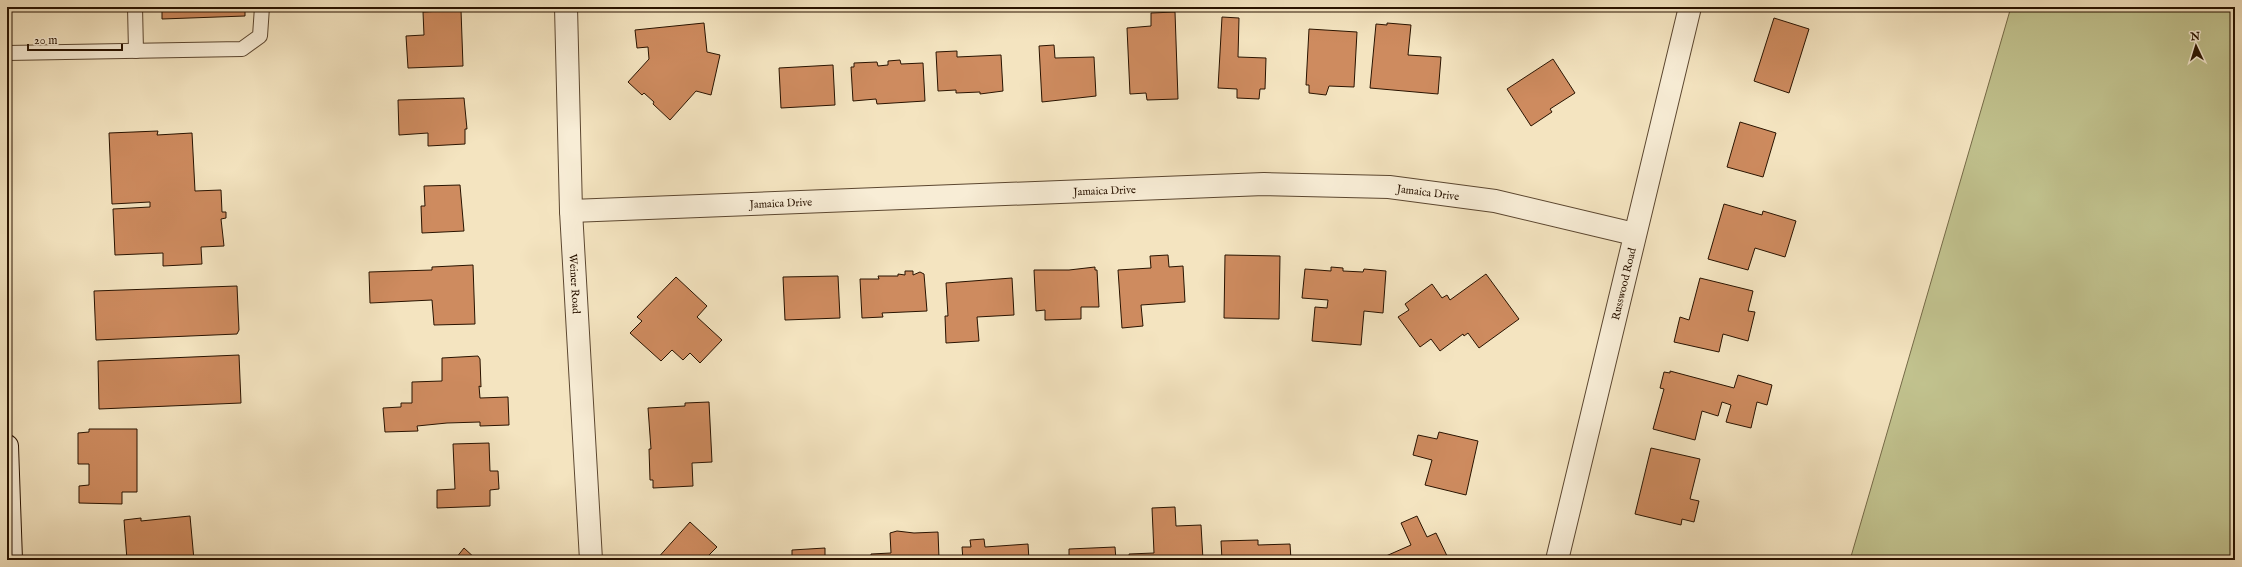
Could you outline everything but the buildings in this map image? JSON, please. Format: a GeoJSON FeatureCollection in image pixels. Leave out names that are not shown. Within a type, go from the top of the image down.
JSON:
{"type":"FeatureCollection","features":[{"type":"Feature","properties":{"kind":"street","name":"Weiner Road"},"geometry":{"type":"LineString","coordinates":[[566,7],[571,211],[591,560]]}},
{"type":"Feature","properties":{"kind":"street","name":"Russwood Road"},"geometry":{"type":"LineString","coordinates":[[1557,560],[1634,234],[1690,7]]}},
{"type":"Feature","properties":{"kind":"street","name":"Jamaica Drive"},"geometry":{"type":"LineString","coordinates":[[571,211],[1264,184],[1389,187],[1487,200],[1634,234]]}},
{"type":"Feature","properties":{"kind":"street"},"geometry":{"type":"LineString","coordinates":[[7,446],[11,560]]}},
{"type":"Feature","properties":{"kind":"lane"},"geometry":{"type":"LineString","coordinates":[[135,7],[136,51]]}},
{"type":"Feature","properties":{"kind":"lane"},"geometry":{"type":"LineString","coordinates":[[7,53],[242,49],[260,36],[262,7]]}},
{"type":"Feature","properties":{"kind":"green space"},"geometry":{"type":"Polygon","coordinates":[[[2011,7],[2235,7],[2235,560],[1850,560],[2011,7]]]}}]}
